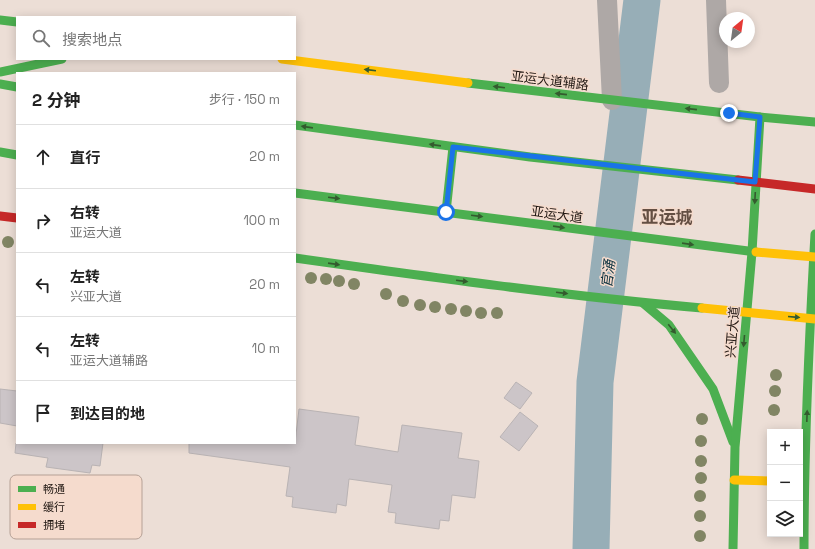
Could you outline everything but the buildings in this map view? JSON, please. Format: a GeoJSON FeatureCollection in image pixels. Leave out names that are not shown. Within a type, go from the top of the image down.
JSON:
{"type":"FeatureCollection","features":[{"type":"Feature","properties":{"kind":"main road"},"geometry":{"type":"LineString","coordinates":[[0,20],[16,22]]}},
{"type":"Feature","properties":{"kind":"main road"},"geometry":{"type":"LineString","coordinates":[[0,72],[57,60]]}},
{"type":"Feature","properties":{"kind":"main road","name":"亚运大道辅路"},"geometry":{"type":"LineString","coordinates":[[290,60],[538,92],[815,122]]}},
{"type":"Feature","properties":{"kind":"main road"},"geometry":{"type":"LineString","coordinates":[[0,84],[16,86]]}},
{"type":"Feature","properties":{"kind":"main road","name":"兴亚大道"},"geometry":{"type":"LineString","coordinates":[[733,549],[735,447],[752,252],[760,117]]}},
{"type":"Feature","properties":{"kind":"main road"},"geometry":{"type":"LineString","coordinates":[[296,125],[530,157],[815,189]]}},
{"type":"Feature","properties":{"kind":"main road"},"geometry":{"type":"LineString","coordinates":[[446,212],[453,147]]}},
{"type":"Feature","properties":{"kind":"main road"},"geometry":{"type":"LineString","coordinates":[[0,152],[16,155]]}},
{"type":"Feature","properties":{"kind":"main road","name":"亚运大道"},"geometry":{"type":"LineString","coordinates":[[296,193],[717,248],[814,257]]}},
{"type":"Feature","properties":{"kind":"main road"},"geometry":{"type":"LineString","coordinates":[[0,216],[16,218]]}},
{"type":"Feature","properties":{"kind":"main road"},"geometry":{"type":"LineString","coordinates":[[803,476],[806,458],[813,319],[815,234]]}},
{"type":"Feature","properties":{"kind":"main road"},"geometry":{"type":"LineString","coordinates":[[296,258],[643,303],[813,319]]}},
{"type":"Feature","properties":{"kind":"main road"},"geometry":{"type":"LineString","coordinates":[[643,303],[669,325],[713,389],[735,447]]}},
{"type":"Feature","properties":{"kind":"main road"},"geometry":{"type":"LineString","coordinates":[[806,458],[815,447]]}},
{"type":"Feature","properties":{"kind":"main road"},"geometry":{"type":"LineString","coordinates":[[734,480],[767,481]]}},
{"type":"Feature","properties":{"kind":"main road"},"geometry":{"type":"LineString","coordinates":[[803,501],[804,549]]}},
{"type":"Feature","properties":{"kind":"street"},"geometry":{"type":"LineString","coordinates":[[607,0],[612,100]]}},
{"type":"Feature","properties":{"kind":"street"},"geometry":{"type":"LineString","coordinates":[[716,0],[719,83]]}},
{"type":"Feature","properties":{"kind":"waterway","name":"官涌"},"geometry":{"type":"LineString","coordinates":[[591,549],[595,382],[642,0]]}},
{"type":"Feature","properties":{"kind":"traffic: fast"},"geometry":{"type":"LineString","coordinates":[[0,20],[16,22]]}},
{"type":"Feature","properties":{"kind":"traffic: fast"},"geometry":{"type":"LineString","coordinates":[[0,72],[57,60]]}},
{"type":"Feature","properties":{"kind":"traffic: fast"},"geometry":{"type":"LineString","coordinates":[[468,83],[815,122]]}},
{"type":"Feature","properties":{"kind":"traffic: fast"},"geometry":{"type":"LineString","coordinates":[[0,84],[16,87]]}},
{"type":"Feature","properties":{"kind":"traffic: fast"},"geometry":{"type":"LineString","coordinates":[[733,549],[735,447],[752,252],[760,117]]}},
{"type":"Feature","properties":{"kind":"traffic: fast"},"geometry":{"type":"LineString","coordinates":[[296,125],[530,157],[738,180]]}},
{"type":"Feature","properties":{"kind":"traffic: fast"},"geometry":{"type":"LineString","coordinates":[[446,212],[453,147]]}},
{"type":"Feature","properties":{"kind":"traffic: fast"},"geometry":{"type":"LineString","coordinates":[[0,152],[16,155]]}},
{"type":"Feature","properties":{"kind":"traffic: fast"},"geometry":{"type":"LineString","coordinates":[[296,193],[756,252]]}},
{"type":"Feature","properties":{"kind":"traffic: fast"},"geometry":{"type":"LineString","coordinates":[[804,549],[807,392],[815,234]]}},
{"type":"Feature","properties":{"kind":"traffic: fast"},"geometry":{"type":"LineString","coordinates":[[296,258],[549,292],[702,308]]}},
{"type":"Feature","properties":{"kind":"traffic: fast"},"geometry":{"type":"LineString","coordinates":[[643,303],[669,325],[713,389],[733,442]]}},
{"type":"Feature","properties":{"kind":"traffic: slow"},"geometry":{"type":"LineString","coordinates":[[290,60],[468,83]]}},
{"type":"Feature","properties":{"kind":"traffic: slow"},"geometry":{"type":"LineString","coordinates":[[756,252],[815,257]]}},
{"type":"Feature","properties":{"kind":"traffic: slow"},"geometry":{"type":"LineString","coordinates":[[702,308],[815,319]]}},
{"type":"Feature","properties":{"kind":"traffic: slow"},"geometry":{"type":"LineString","coordinates":[[734,480],[767,481]]}},
{"type":"Feature","properties":{"kind":"traffic: jam"},"geometry":{"type":"LineString","coordinates":[[738,180],[815,189]]}},
{"type":"Feature","properties":{"kind":"traffic: jam"},"geometry":{"type":"LineString","coordinates":[[0,216],[16,218]]}},
{"type":"Feature","properties":{"kind":"district","name":"亚运城"},"geometry":{"type":"Point","coordinates":[667,217]}},
{"type":"Feature","properties":{"kind":"route"},"geometry":{"type":"LineString","coordinates":[[446,212],[453,147],[755,182],[760,117],[729,113]]}}]}
